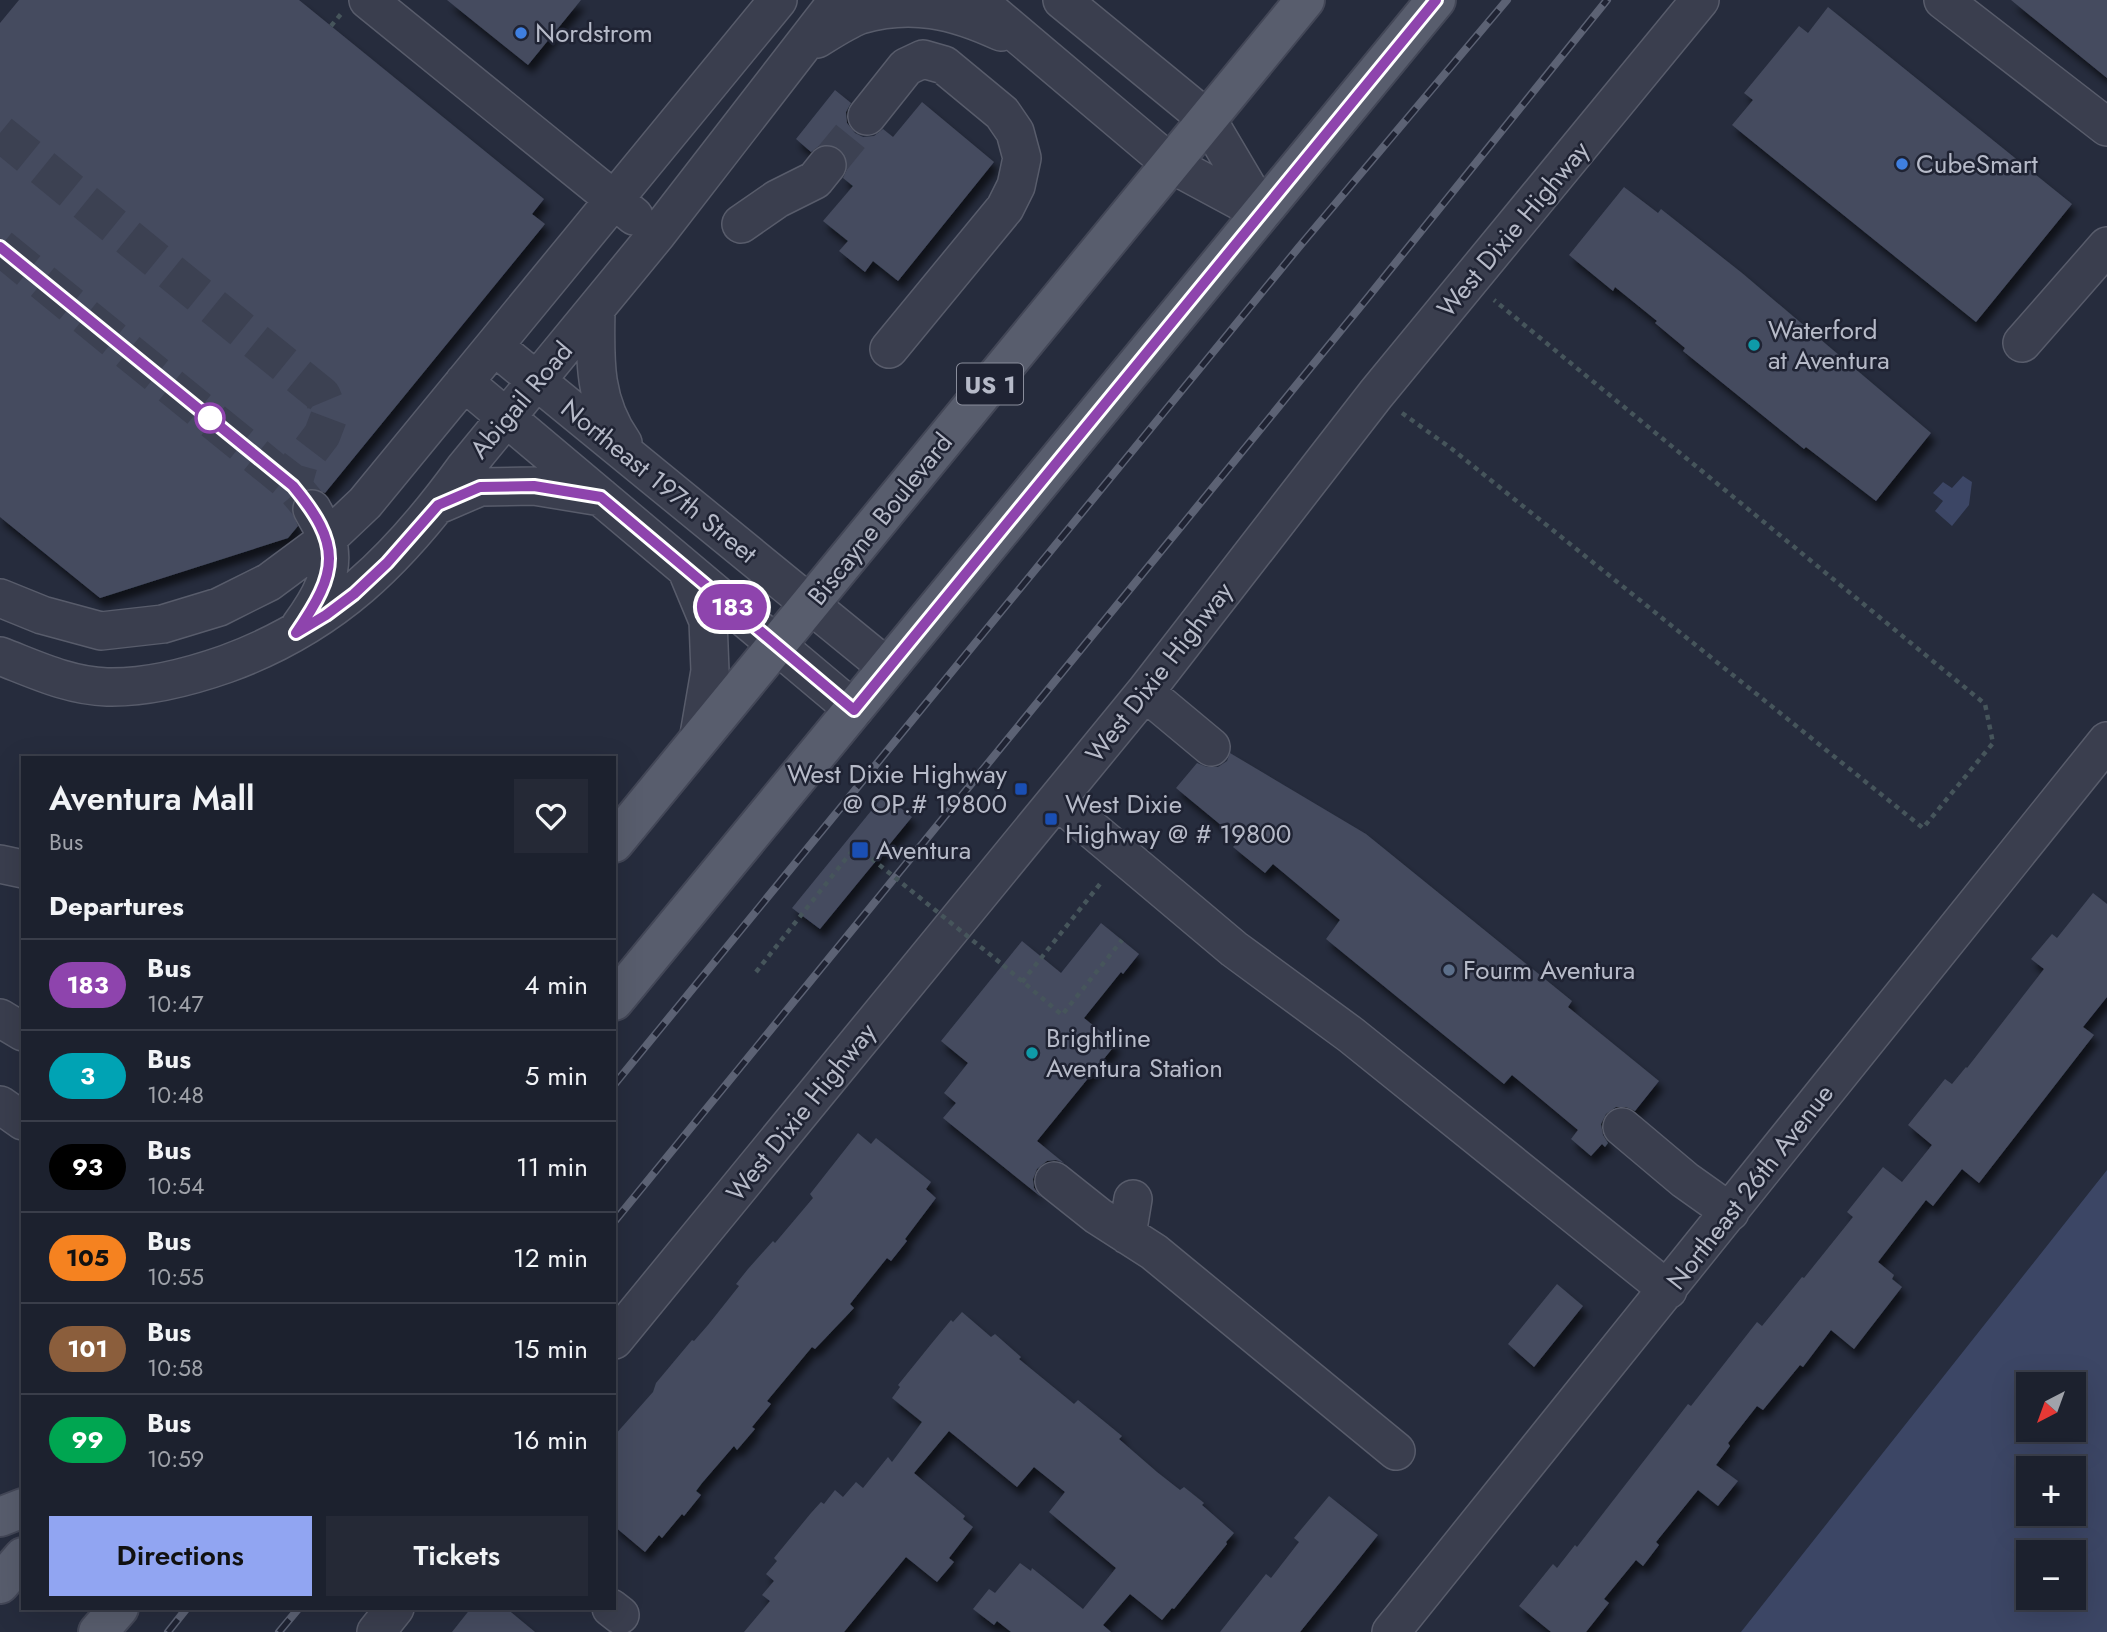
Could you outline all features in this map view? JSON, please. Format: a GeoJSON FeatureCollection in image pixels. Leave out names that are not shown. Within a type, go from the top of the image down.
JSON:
{"type":"FeatureCollection","features":[{"type":"Feature","properties":{"kind":"main road","name":"Biscayne Boulevard"},"geometry":{"type":"LineString","coordinates":[[616,841],[1305,0]]}},
{"type":"Feature","properties":{"kind":"main road"},"geometry":{"type":"LineString","coordinates":[[616,999],[1436,0]]}},
{"type":"Feature","properties":{"kind":"main road"},"geometry":{"type":"LineString","coordinates":[[0,1517],[21,1509]]}},
{"type":"Feature","properties":{"kind":"main road"},"geometry":{"type":"LineString","coordinates":[[0,1584],[21,1560]]}},
{"type":"Feature","properties":{"kind":"main road"},"geometry":{"type":"LineString","coordinates":[[98,1632],[117,1610]]}},
{"type":"Feature","properties":{"kind":"street"},"geometry":{"type":"LineString","coordinates":[[368,0],[657,234]]}},
{"type":"Feature","properties":{"kind":"street","name":"Abigail Road"},"geometry":{"type":"LineString","coordinates":[[0,598],[42,615],[100,631],[163,624],[219,607],[269,582],[319,524],[365,503],[778,0]]}},
{"type":"Feature","properties":{"kind":"street","name":"Abigail Road"},"geometry":{"type":"LineString","coordinates":[[0,656],[77,683],[107,687],[186,677],[251,655],[296,633],[354,594],[387,563],[438,505],[464,469],[657,234],[838,0]]}},
{"type":"Feature","properties":{"kind":"street"},"geometry":{"type":"LineString","coordinates":[[977,0],[1171,164],[1262,213]]}},
{"type":"Feature","properties":{"kind":"street"},"geometry":{"type":"LineString","coordinates":[[1062,0],[1208,119],[1262,213]]}},
{"type":"Feature","properties":{"kind":"street","name":"West Dixie Highway"},"geometry":{"type":"LineString","coordinates":[[616,1338],[1145,692],[1376,394],[1700,0]]}},
{"type":"Feature","properties":{"kind":"street"},"geometry":{"type":"LineString","coordinates":[[1943,0],[2107,127]]}},
{"type":"Feature","properties":{"kind":"street"},"geometry":{"type":"LineString","coordinates":[[800,48],[857,16],[881,8],[907,4],[938,8],[975,20],[1032,47]]}},
{"type":"Feature","properties":{"kind":"street"},"geometry":{"type":"LineString","coordinates":[[867,116],[906,66],[923,59],[944,65],[1002,113],[1015,132],[1022,158],[1016,186],[1005,208],[888,349]]}},
{"type":"Feature","properties":{"kind":"street"},"geometry":{"type":"LineString","coordinates":[[654,152],[694,185]]}},
{"type":"Feature","properties":{"kind":"street"},"geometry":{"type":"LineString","coordinates":[[741,224],[776,199],[815,180],[827,165]]}},
{"type":"Feature","properties":{"kind":"street"},"geometry":{"type":"LineString","coordinates":[[2022,343],[2107,246]]}},
{"type":"Feature","properties":{"kind":"street"},"geometry":{"type":"LineString","coordinates":[[596,309],[597,379],[603,409],[617,436],[636,461]]}},
{"type":"Feature","properties":{"kind":"street","name":"Northeast 197th Street"},"geometry":{"type":"LineString","coordinates":[[494,346],[888,668]]}},
{"type":"Feature","properties":{"kind":"street","name":"Northeast 197th Street"},"geometry":{"type":"LineString","coordinates":[[464,382],[854,710]]}},
{"type":"Feature","properties":{"kind":"street"},"geometry":{"type":"LineString","coordinates":[[438,505],[480,487],[534,486],[601,497]]}},
{"type":"Feature","properties":{"kind":"street"},"geometry":{"type":"LineString","coordinates":[[296,633],[317,602],[331,561],[319,524]]}},
{"type":"Feature","properties":{"kind":"street"},"geometry":{"type":"LineString","coordinates":[[686,568],[708,621],[710,671],[698,741]]}},
{"type":"Feature","properties":{"kind":"street"},"geometry":{"type":"LineString","coordinates":[[1145,692],[1210,747]]}},
{"type":"Feature","properties":{"kind":"street","name":"Northeast 26th Avenue"},"geometry":{"type":"LineString","coordinates":[[1391,1632],[2107,741]]}},
{"type":"Feature","properties":{"kind":"street"},"geometry":{"type":"LineString","coordinates":[[1057,800],[1234,949],[1351,1035],[1668,1290]]}},
{"type":"Feature","properties":{"kind":"street"},"geometry":{"type":"LineString","coordinates":[[0,864],[21,869]]}},
{"type":"Feature","properties":{"kind":"street"},"geometry":{"type":"LineString","coordinates":[[0,1018],[21,1031]]}},
{"type":"Feature","properties":{"kind":"street"},"geometry":{"type":"LineString","coordinates":[[0,1105],[21,1120]]}},
{"type":"Feature","properties":{"kind":"street"},"geometry":{"type":"LineString","coordinates":[[1622,1127],[1685,1180],[1730,1212]]}},
{"type":"Feature","properties":{"kind":"street"},"geometry":{"type":"LineString","coordinates":[[1054,1181],[1098,1216],[1154,1252],[1396,1451]]}},
{"type":"Feature","properties":{"kind":"street"},"geometry":{"type":"LineString","coordinates":[[1127,1236],[1133,1199]]}},
{"type":"Feature","properties":{"kind":"street"},"geometry":{"type":"LineString","coordinates":[[376,1632],[393,1610]]}},
{"type":"Feature","properties":{"kind":"path"},"geometry":{"type":"LineString","coordinates":[[1376,394],[1452,449],[1923,828],[1993,743],[1985,704],[1470,280]]}},
{"type":"Feature","properties":{"kind":"path"},"geometry":{"type":"LineString","coordinates":[[756,972],[856,846],[1062,1015],[1122,940]]}},
{"type":"Feature","properties":{"kind":"path"},"geometry":{"type":"LineString","coordinates":[[1022,982],[1100,884]]}},
{"type":"Feature","properties":{"kind":"water"},"geometry":{"type":"Polygon","coordinates":[[[1963,476],[1972,482],[1969,505],[1952,526],[1935,511],[1943,501],[1933,493],[1943,482],[1952,488],[1963,476]]]}},
{"type":"Feature","properties":{"kind":"water"},"geometry":{"type":"Polygon","coordinates":[[[2107,1170],[2107,1632],[1741,1632],[2107,1170]]]}},
{"type":"Feature","properties":{"kind":"building"},"geometry":{"type":"Polygon","coordinates":[[[19,0],[299,0],[544,199],[532,214],[545,224],[325,493],[312,488],[295,497],[291,509],[298,526],[288,538],[100,598],[0,517],[0,23],[19,0]]]}},
{"type":"Feature","properties":{"kind":"building","name":"Nordstrom"},"geometry":{"type":"Polygon","coordinates":[[[447,0],[581,0],[528,65],[447,0]]]}},
{"type":"Feature","properties":{"kind":"building"},"geometry":{"type":"Polygon","coordinates":[[[2011,0],[2107,0],[2107,78],[2011,0]]]}},
{"type":"Feature","properties":{"kind":"building","name":"CubeSmart"},"geometry":{"type":"Polygon","coordinates":[[[1828,7],[2072,204],[1976,322],[1732,125],[1753,100],[1744,93],[1799,26],[1808,33],[1828,7]]]}},
{"type":"Feature","properties":{"kind":"building"},"geometry":{"type":"Polygon","coordinates":[[[835,90],[851,103],[846,112],[847,123],[855,133],[863,137],[874,136],[883,129],[893,137],[922,102],[994,162],[898,281],[873,261],[865,272],[839,251],[848,241],[823,221],[853,186],[843,178],[848,167],[846,157],[840,148],[829,144],[819,146],[811,152],[796,139],[835,90]]]}},
{"type":"Feature","properties":{"kind":"building","name":"Waterford at Aventura"},"geometry":{"type":"Polygon","coordinates":[[[1624,187],[1658,213],[1661,209],[1742,273],[1931,433],[1876,501],[1806,447],[1804,449],[1683,351],[1685,348],[1655,323],[1657,321],[1615,287],[1613,291],[1569,255],[1624,187]]]}},
{"type":"Feature","properties":{"kind":"building","name":"Fourm Aventura"},"geometry":{"type":"Polygon","coordinates":[[[1230,753],[1366,834],[1572,1001],[1568,1007],[1659,1081],[1635,1111],[1616,1107],[1606,1114],[1601,1124],[1608,1143],[1605,1147],[1602,1144],[1591,1156],[1571,1139],[1578,1130],[1512,1075],[1504,1084],[1326,939],[1340,920],[1273,864],[1265,873],[1233,847],[1239,840],[1176,788],[1197,763],[1218,767],[1227,761],[1230,753]]]}},
{"type":"Feature","properties":{"kind":"building"},"geometry":{"type":"Polygon","coordinates":[[[884,795],[912,817],[820,929],[792,908],[884,795]]]}},
{"type":"Feature","properties":{"kind":"building"},"geometry":{"type":"Polygon","coordinates":[[[2093,893],[2107,904],[2107,997],[2083,1027],[2094,1035],[1979,1183],[1962,1169],[1933,1206],[1926,1200],[1878,1262],[1894,1275],[1892,1279],[1902,1287],[1854,1349],[1831,1330],[1803,1367],[1800,1365],[1763,1410],[1757,1406],[1728,1443],[1730,1446],[1716,1465],[1738,1481],[1718,1506],[1698,1490],[1656,1542],[1659,1545],[1643,1566],[1636,1560],[1604,1599],[1609,1603],[1586,1632],[1551,1632],[1519,1606],[1553,1564],[1557,1568],[1575,1545],[1577,1547],[1688,1404],[1691,1406],[1757,1322],[1762,1326],[1802,1277],[1804,1278],[1853,1217],[1847,1212],[1883,1167],[1902,1182],[1932,1145],[1908,1125],[1945,1079],[1952,1084],[1967,1068],[2044,969],[2031,959],[2052,934],[2057,938],[2093,893]]]}},
{"type":"Feature","properties":{"kind":"building","name":"Brightline Aventura Station"},"geometry":{"type":"Polygon","coordinates":[[[1101,923],[1139,954],[1084,1018],[1116,1044],[1037,1141],[1064,1163],[1047,1161],[1037,1169],[1033,1179],[1034,1188],[1041,1197],[943,1118],[956,1103],[944,1093],[968,1063],[941,1041],[1022,941],[1061,973],[1101,923]]]}},
{"type":"Feature","properties":{"kind":"building"},"geometry":{"type":"Polygon","coordinates":[[[858,1133],[871,1144],[876,1138],[931,1182],[926,1189],[936,1198],[891,1261],[887,1258],[850,1304],[854,1308],[815,1349],[812,1347],[767,1401],[771,1404],[752,1427],[755,1429],[737,1450],[734,1446],[702,1483],[696,1491],[701,1495],[684,1516],[682,1514],[662,1538],[659,1535],[645,1552],[616,1528],[616,1434],[653,1392],[656,1383],[692,1340],[708,1325],[739,1286],[736,1284],[748,1269],[773,1241],[775,1243],[813,1198],[810,1194],[858,1133]]]}},
{"type":"Feature","properties":{"kind":"building"},"geometry":{"type":"Polygon","coordinates":[[[1557,1284],[1583,1306],[1534,1367],[1508,1344],[1557,1284]]]}},
{"type":"Feature","properties":{"kind":"building"},"geometry":{"type":"Polygon","coordinates":[[[962,1312],[991,1337],[995,1334],[1021,1357],[1019,1359],[1074,1404],[1078,1400],[1122,1436],[1119,1439],[1157,1472],[1180,1490],[1184,1487],[1204,1503],[1202,1505],[1234,1533],[1227,1544],[1162,1620],[1130,1594],[1103,1625],[1111,1632],[1011,1632],[997,1621],[994,1625],[973,1609],[989,1589],[995,1593],[1020,1563],[1031,1571],[1032,1568],[1083,1609],[1116,1568],[1049,1512],[1065,1492],[1034,1467],[1017,1487],[949,1431],[914,1473],[965,1516],[963,1519],[973,1527],[949,1558],[954,1562],[937,1582],[906,1557],[844,1632],[744,1632],[770,1601],[762,1595],[774,1581],[766,1574],[777,1561],[774,1558],[811,1513],[821,1502],[824,1504],[835,1490],[843,1497],[856,1482],[863,1488],[888,1457],[892,1462],[922,1422],[892,1398],[900,1387],[898,1385],[932,1343],[951,1320],[953,1322],[962,1312]]]}},
{"type":"Feature","properties":{"kind":"building"},"geometry":{"type":"Polygon","coordinates":[[[1329,1496],[1378,1535],[1359,1559],[1300,1632],[1220,1632],[1266,1574],[1271,1578],[1299,1542],[1294,1538],[1329,1496]]]}},
{"type":"Feature","properties":{"kind":"building"},"geometry":{"type":"Polygon","coordinates":[[[469,1610],[508,1610],[535,1632],[452,1632],[469,1610]]]}},
{"type":"Feature","properties":{"kind":"tunnel"},"geometry":{"type":"LineString","coordinates":[[827,165],[867,116]]}},
{"type":"Feature","properties":{"kind":"tunnel"},"geometry":{"type":"LineString","coordinates":[[0,133],[322,395],[330,414],[322,435],[299,465],[293,486]]}},
{"type":"Feature","properties":{"kind":"tunnel"},"geometry":{"type":"LineString","coordinates":[[0,247],[293,486],[308,504]]}},
{"type":"Feature","properties":{"kind":"railway"},"geometry":{"type":"LineString","coordinates":[[616,1083],[1299,247],[1507,0]]}},
{"type":"Feature","properties":{"kind":"railway"},"geometry":{"type":"LineString","coordinates":[[616,1220],[1607,0]]}},
{"type":"Feature","properties":{"kind":"railway"},"geometry":{"type":"LineString","coordinates":[[168,1632],[185,1610]]}},
{"type":"Feature","properties":{"kind":"railway"},"geometry":{"type":"LineString","coordinates":[[279,1632],[297,1610]]}},
{"type":"Feature","properties":{"kind":"bus line","name":"183"},"geometry":{"type":"LineString","coordinates":[[0,247],[293,486],[312,509],[327,539],[331,561],[317,602],[296,633],[354,594],[387,563],[438,505],[480,487],[534,486],[601,497],[854,710],[1436,0]]}},
{"type":"Feature","properties":{"kind":"place","name":"Nordstrom"},"geometry":{"type":"Point","coordinates":[521,33]}},
{"type":"Feature","properties":{"kind":"place","name":"CubeSmart"},"geometry":{"type":"Point","coordinates":[1902,164]}},
{"type":"Feature","properties":{"kind":"place","name":"Waterford at Aventura"},"geometry":{"type":"Point","coordinates":[1754,345]}},
{"type":"Feature","properties":{"kind":"place","name":"West Dixie Highway @ OP.# 19800"},"geometry":{"type":"Point","coordinates":[1021,789]}},
{"type":"Feature","properties":{"kind":"place","name":"West Dixie Highway @ # 19800"},"geometry":{"type":"Point","coordinates":[1051,819]}},
{"type":"Feature","properties":{"kind":"place","name":"Aventura"},"geometry":{"type":"Point","coordinates":[860,850]}},
{"type":"Feature","properties":{"kind":"place","name":"Fourm Aventura"},"geometry":{"type":"Point","coordinates":[1449,970]}},
{"type":"Feature","properties":{"kind":"place","name":"Brightline Aventura Station"},"geometry":{"type":"Point","coordinates":[1032,1053]}}]}
